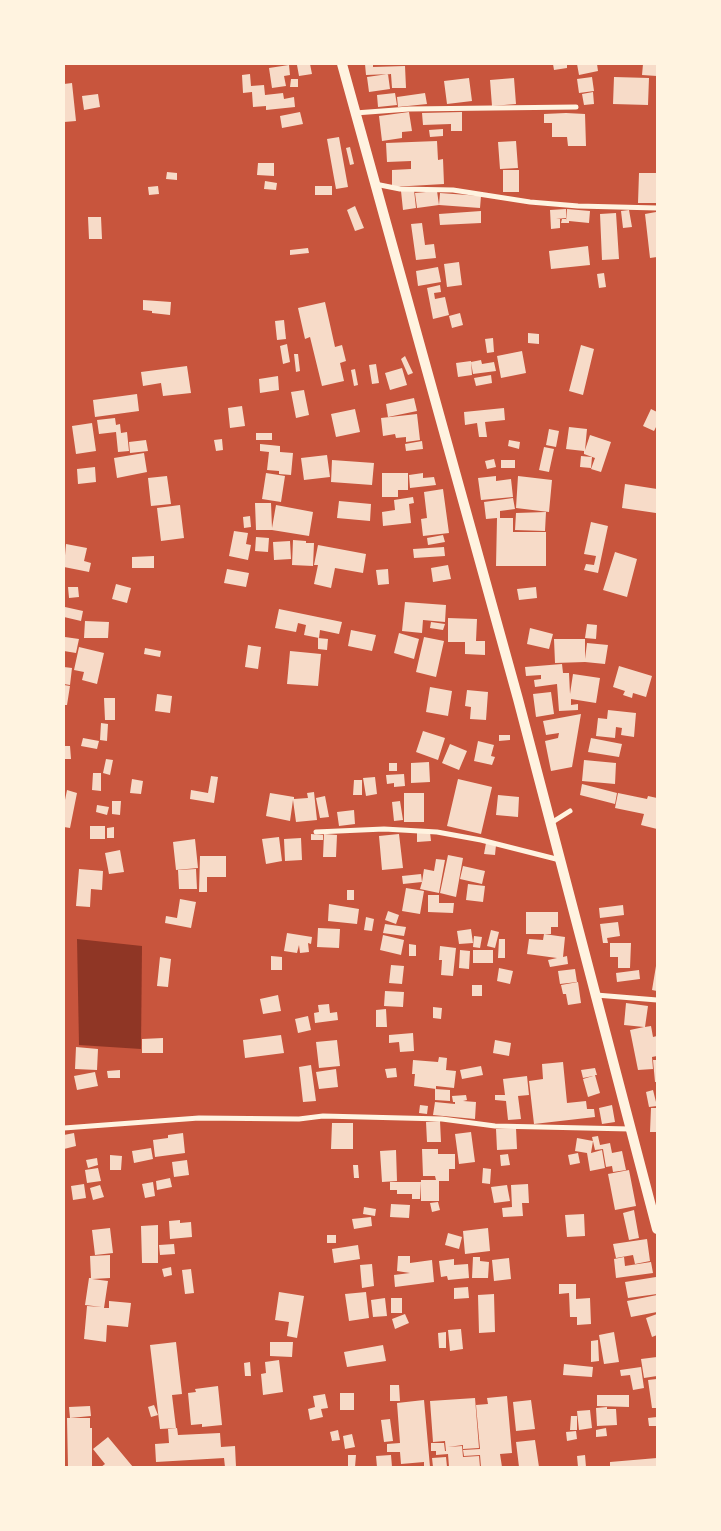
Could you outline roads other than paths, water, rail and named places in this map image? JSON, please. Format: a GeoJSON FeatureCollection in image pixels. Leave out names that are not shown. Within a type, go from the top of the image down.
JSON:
{"type":"FeatureCollection","features":[{"type":"Feature","properties":{"kind":"main road"},"geometry":{"type":"LineString","coordinates":[[342,64],[518,699],[657,1229]]}},
{"type":"Feature","properties":{"kind":"street"},"geometry":{"type":"LineString","coordinates":[[355,113],[410,109],[576,108]]}},
{"type":"Feature","properties":{"kind":"street"},"geometry":{"type":"LineString","coordinates":[[375,184],[400,189],[454,190],[530,202],[657,208]]}},
{"type":"Feature","properties":{"kind":"street"},"geometry":{"type":"LineString","coordinates":[[551,824],[570,811]]}},
{"type":"Feature","properties":{"kind":"street"},"geometry":{"type":"LineString","coordinates":[[316,832],[384,829],[437,832],[481,840],[560,860]]}},
{"type":"Feature","properties":{"kind":"street"},"geometry":{"type":"LineString","coordinates":[[596,995],[657,1000]]}},
{"type":"Feature","properties":{"kind":"street"},"geometry":{"type":"LineString","coordinates":[[64,1128],[199,1118],[299,1119],[323,1116],[442,1119],[495,1126],[630,1129]]}}]}
